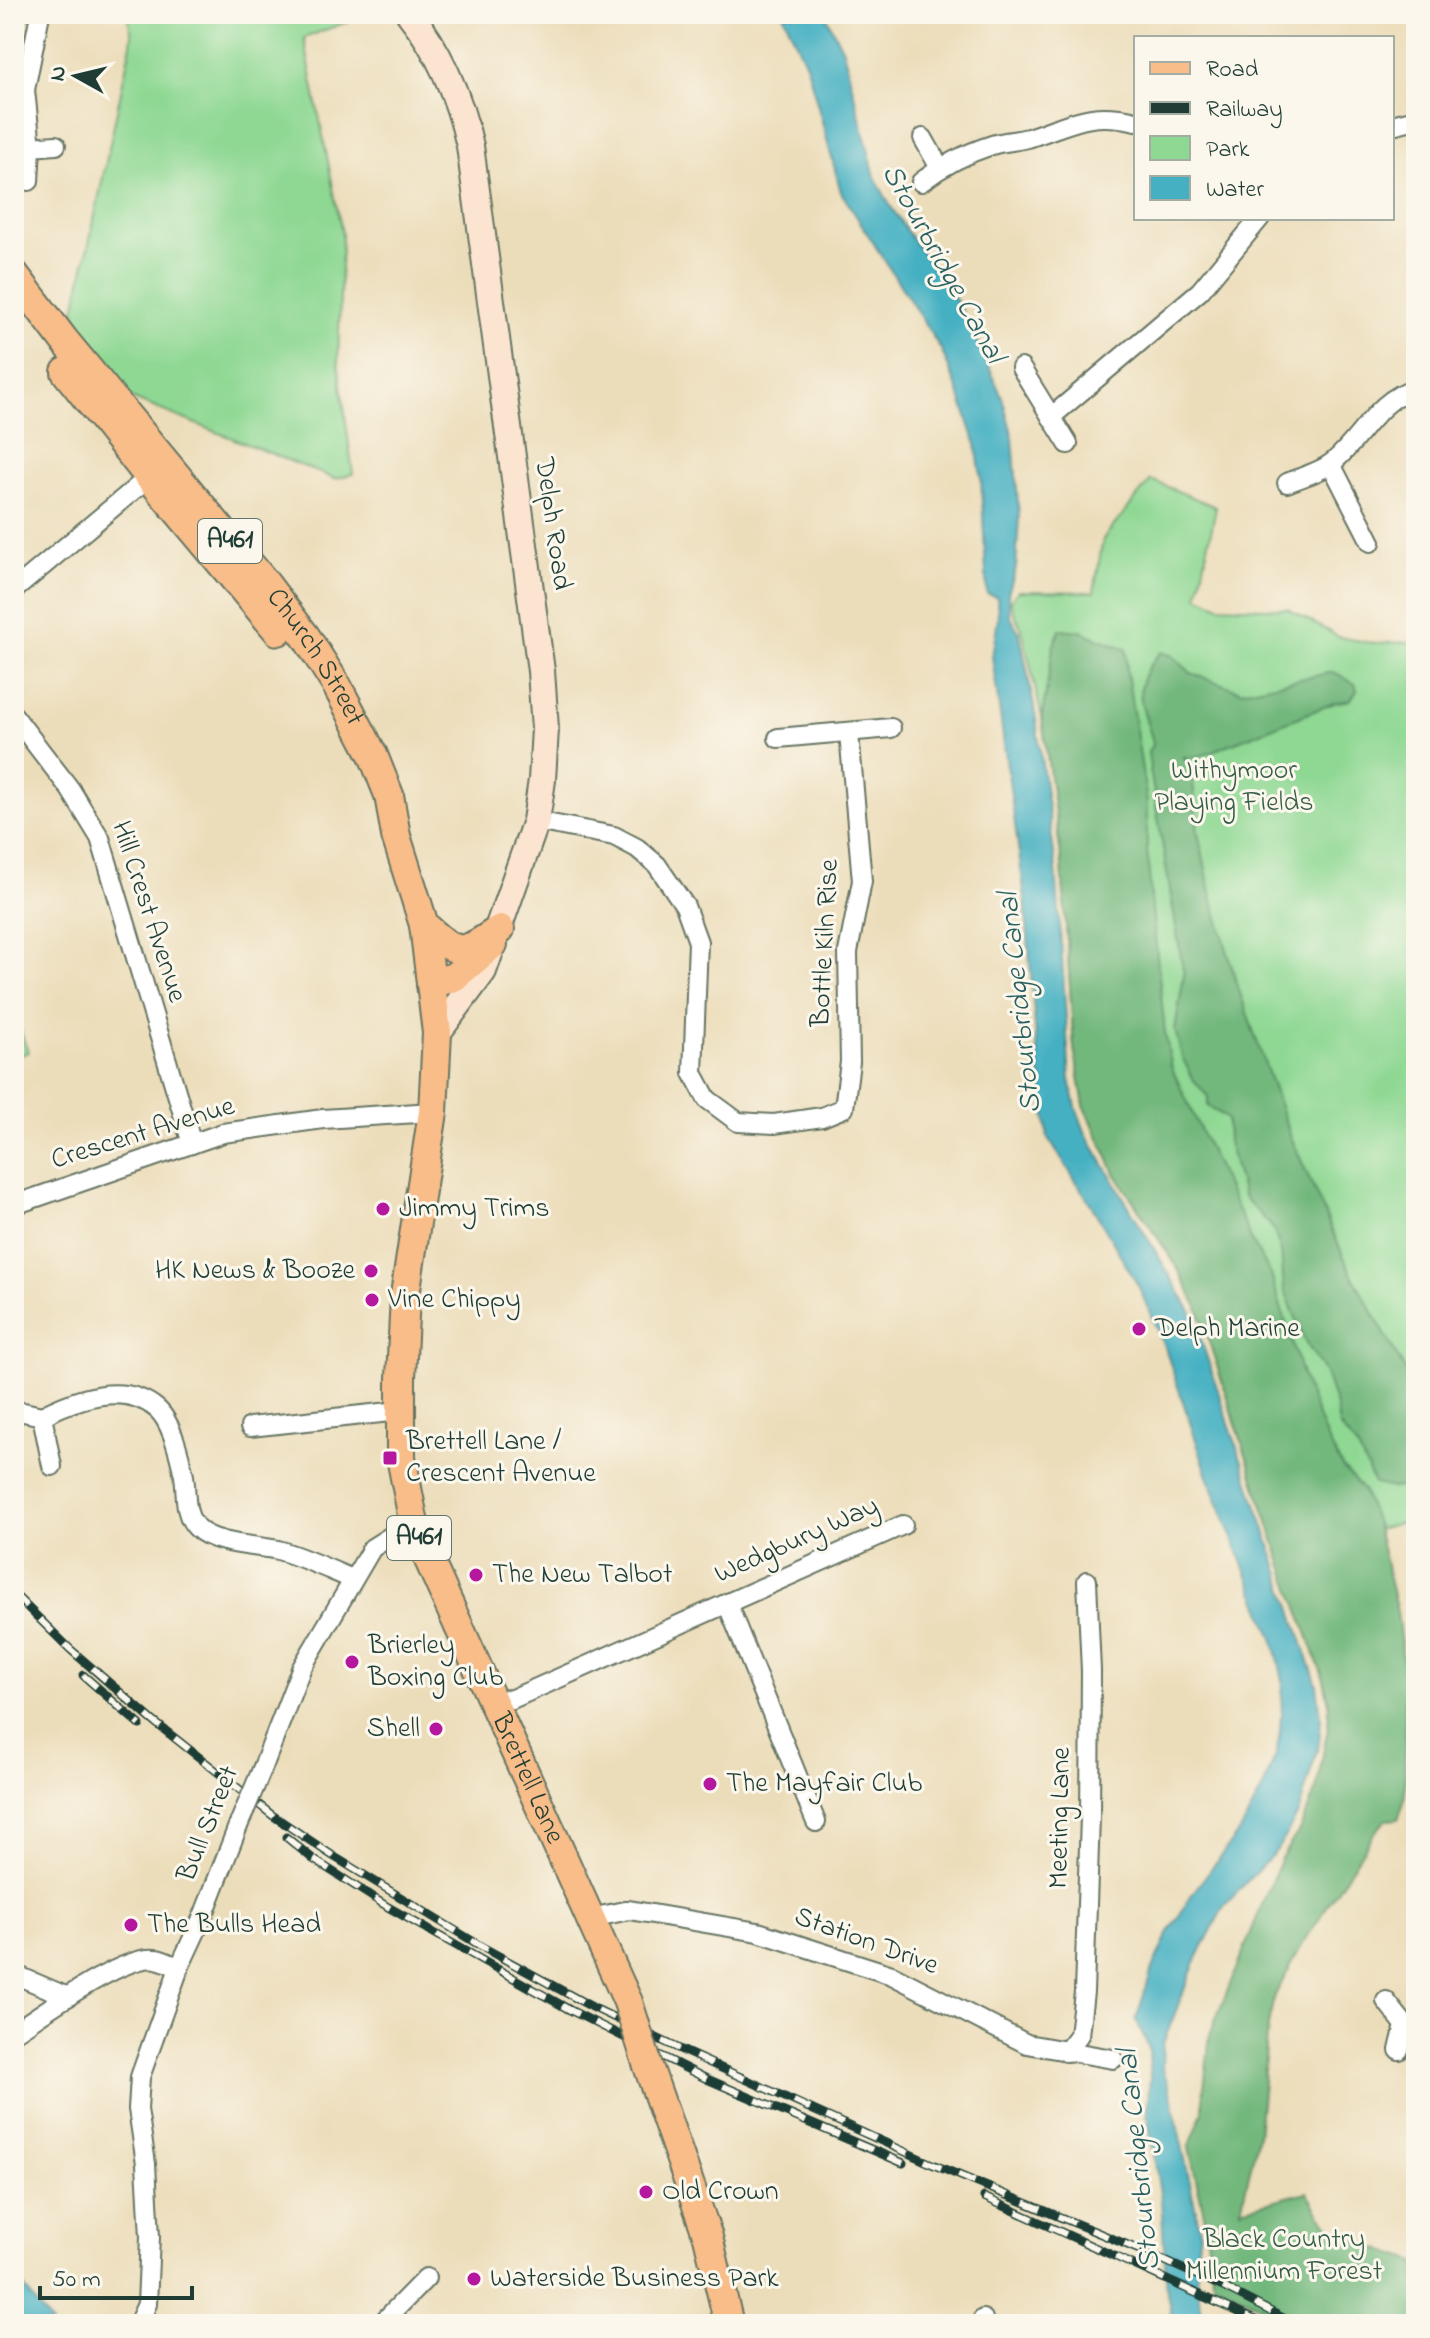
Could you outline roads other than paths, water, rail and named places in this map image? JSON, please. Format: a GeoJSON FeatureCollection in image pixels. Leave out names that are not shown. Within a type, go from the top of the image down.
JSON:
{"type":"FeatureCollection","features":[{"type":"Feature","properties":{"kind":"main road","name":"Delph Road"},"geometry":{"type":"LineString","coordinates":[[410,14],[427,36],[449,76],[470,146],[541,671],[545,729],[536,821],[496,936],[483,971],[437,1033]]}},
{"type":"Feature","properties":{"kind":"main road","name":"Church Street"},"geometry":{"type":"LineString","coordinates":[[14,274],[64,340],[252,567],[306,637],[337,686],[373,755],[389,795],[396,836],[424,925],[437,1033]]}},
{"type":"Feature","properties":{"kind":"main road","name":"Church Street"},"geometry":{"type":"LineString","coordinates":[[14,305],[149,477],[283,636],[317,686],[396,836]]}},
{"type":"Feature","properties":{"kind":"main road"},"geometry":{"type":"LineString","coordinates":[[424,925],[449,947],[471,949],[496,936]]}},
{"type":"Feature","properties":{"kind":"main road"},"geometry":{"type":"LineString","coordinates":[[431,984],[454,977],[496,936]]}},
{"type":"Feature","properties":{"kind":"main road","name":"Brettell Lane"},"geometry":{"type":"LineString","coordinates":[[437,1033],[433,1112],[405,1295],[401,1457],[415,1529],[628,2002],[708,2237],[729,2324]]}},
{"type":"Feature","properties":{"kind":"street"},"geometry":{"type":"LineString","coordinates":[[29,181],[31,147],[25,90],[40,14]]}},
{"type":"Feature","properties":{"kind":"street"},"geometry":{"type":"LineString","coordinates":[[921,182],[940,168],[993,144],[1028,138],[1071,121],[1114,116],[1134,121]]}},
{"type":"Feature","properties":{"kind":"street"},"geometry":{"type":"LineString","coordinates":[[1394,124],[1416,119]]}},
{"type":"Feature","properties":{"kind":"street"},"geometry":{"type":"LineString","coordinates":[[923,138],[940,168]]}},
{"type":"Feature","properties":{"kind":"street"},"geometry":{"type":"LineString","coordinates":[[31,147],[56,145]]}},
{"type":"Feature","properties":{"kind":"street"},"geometry":{"type":"LineString","coordinates":[[1051,417],[1200,291],[1258,220]]}},
{"type":"Feature","properties":{"kind":"street"},"geometry":{"type":"LineString","coordinates":[[1021,368],[1068,444]]}},
{"type":"Feature","properties":{"kind":"street"},"geometry":{"type":"LineString","coordinates":[[1287,483],[1331,464],[1380,407],[1402,392],[1416,388]]}},
{"type":"Feature","properties":{"kind":"street"},"geometry":{"type":"LineString","coordinates":[[1331,464],[1371,542]]}},
{"type":"Feature","properties":{"kind":"street"},"geometry":{"type":"LineString","coordinates":[[14,590],[149,477]]}},
{"type":"Feature","properties":{"kind":"street","name":"Hill Crest Avenue"},"geometry":{"type":"LineString","coordinates":[[14,716],[70,789],[100,838],[192,1144]]}},
{"type":"Feature","properties":{"kind":"street"},"geometry":{"type":"LineString","coordinates":[[778,738],[891,728]]}},
{"type":"Feature","properties":{"kind":"street","name":"Bottle Kiln Rise"},"geometry":{"type":"LineString","coordinates":[[536,821],[614,836],[637,848],[657,865],[685,906],[698,942],[693,1073],[707,1099],[738,1122],[774,1124],[822,1117],[844,1108],[850,1062],[848,952],[862,881],[849,733]]}},
{"type":"Feature","properties":{"kind":"street","name":"Crescent Avenue"},"geometry":{"type":"LineString","coordinates":[[14,1205],[223,1133],[323,1119],[433,1112]]}},
{"type":"Feature","properties":{"kind":"street"},"geometry":{"type":"LineString","coordinates":[[19,1411],[42,1416],[89,1397],[112,1395],[138,1399],[158,1410],[176,1443],[184,1478],[187,1514],[198,1530],[225,1541],[280,1551],[352,1579]]}},
{"type":"Feature","properties":{"kind":"street"},"geometry":{"type":"LineString","coordinates":[[250,1427],[400,1411]]}},
{"type":"Feature","properties":{"kind":"street"},"geometry":{"type":"LineString","coordinates":[[42,1416],[52,1466]]}},
{"type":"Feature","properties":{"kind":"street","name":"Wedgbury Way"},"geometry":{"type":"LineString","coordinates":[[493,1700],[512,1699],[903,1525]]}},
{"type":"Feature","properties":{"kind":"street","name":"Bull Street"},"geometry":{"type":"LineString","coordinates":[[138,2324],[147,2304],[150,2237],[146,2164],[138,2109],[140,2077],[179,1968],[204,1914],[301,1669],[372,1548],[391,1536],[415,1529]]}},
{"type":"Feature","properties":{"kind":"street","name":"Meeting Lane"},"geometry":{"type":"LineString","coordinates":[[1066,2052],[1079,2035],[1084,1992],[1090,1817],[1091,1671],[1087,1581]]}},
{"type":"Feature","properties":{"kind":"street"},"geometry":{"type":"LineString","coordinates":[[727,1603],[816,1822]]}},
{"type":"Feature","properties":{"kind":"street","name":"Station Drive"},"geometry":{"type":"LineString","coordinates":[[591,1918],[629,1910],[758,1932],[892,1975],[1027,2044],[1113,2059]]}},
{"type":"Feature","properties":{"kind":"street"},"geometry":{"type":"LineString","coordinates":[[14,2032],[110,1972],[134,1962],[154,1958],[179,1968]]}},
{"type":"Feature","properties":{"kind":"street"},"geometry":{"type":"LineString","coordinates":[[14,1974],[68,1997]]}},
{"type":"Feature","properties":{"kind":"street"},"geometry":{"type":"LineString","coordinates":[[1386,2001],[1411,2025],[1399,2050]]}},
{"type":"Feature","properties":{"kind":"street"},"geometry":{"type":"LineString","coordinates":[[381,2324],[426,2278]]}},
{"type":"Feature","properties":{"kind":"water"},"geometry":{"type":"Polygon","coordinates":[[[783,14],[825,14],[843,50],[875,177],[910,236],[956,300],[1002,397],[1013,437],[1019,517],[1016,568],[1008,594],[1010,616],[1020,634],[1035,712],[1056,868],[1070,1079],[1076,1107],[1086,1134],[1192,1313],[1317,1685],[1321,1717],[1319,1744],[1298,1814],[1277,1850],[1224,1906],[1195,1962],[1163,2044],[1162,2066],[1171,2094],[1200,2230],[1196,2261],[1205,2324],[1173,2324],[1167,2293],[1161,2199],[1147,2114],[1149,2048],[1136,2020],[1152,1969],[1166,1938],[1192,1894],[1241,1829],[1263,1788],[1276,1754],[1283,1680],[1274,1641],[1209,1479],[1166,1351],[1139,1287],[1048,1138],[1036,1040],[1025,898],[992,656],[998,618],[997,597],[987,594],[981,477],[976,444],[942,351],[841,192],[807,66],[783,14]]]}},
{"type":"Feature","properties":{"kind":"water"},"geometry":{"type":"Polygon","coordinates":[[[14,2273],[51,2324],[14,2324],[14,2273]]]}},
{"type":"Feature","properties":{"kind":"railway"},"geometry":{"type":"LineString","coordinates":[[14,1594],[70,1649],[152,1720],[272,1815],[484,1948],[592,2007],[688,2053],[932,2164],[1152,2255],[1295,2324]]}},
{"type":"Feature","properties":{"kind":"railway"},"geometry":{"type":"LineString","coordinates":[[83,1675],[140,1725]]}},
{"type":"Feature","properties":{"kind":"railway"},"geometry":{"type":"LineString","coordinates":[[286,1837],[313,1859],[388,1907],[570,2010],[707,2079],[903,2163]]}},
{"type":"Feature","properties":{"kind":"railway"},"geometry":{"type":"LineString","coordinates":[[984,2197],[1264,2324]]}},
{"type":"Feature","properties":{"kind":"place","name":"Jimmy Trims"},"geometry":{"type":"Point","coordinates":[383,1209]}},
{"type":"Feature","properties":{"kind":"place","name":"HK News & Booze"},"geometry":{"type":"Point","coordinates":[371,1271]}},
{"type":"Feature","properties":{"kind":"place","name":"Vine Chippy"},"geometry":{"type":"Point","coordinates":[372,1300]}},
{"type":"Feature","properties":{"kind":"place","name":"Delph Marine"},"geometry":{"type":"Point","coordinates":[1139,1329]}},
{"type":"Feature","properties":{"kind":"place","name":"Brettell Lane / Crescent Avenue"},"geometry":{"type":"Point","coordinates":[390,1458]}},
{"type":"Feature","properties":{"kind":"place","name":"The New Talbot"},"geometry":{"type":"Point","coordinates":[476,1575]}},
{"type":"Feature","properties":{"kind":"place","name":"Brierley Boxing Club"},"geometry":{"type":"Point","coordinates":[352,1662]}},
{"type":"Feature","properties":{"kind":"place","name":"Shell"},"geometry":{"type":"Point","coordinates":[436,1729]}},
{"type":"Feature","properties":{"kind":"place","name":"The Mayfair Club"},"geometry":{"type":"Point","coordinates":[710,1784]}},
{"type":"Feature","properties":{"kind":"place","name":"The Bulls Head"},"geometry":{"type":"Point","coordinates":[131,1925]}},
{"type":"Feature","properties":{"kind":"place","name":"Old Crown"},"geometry":{"type":"Point","coordinates":[646,2192]}},
{"type":"Feature","properties":{"kind":"place","name":"Waterside Business Park"},"geometry":{"type":"Point","coordinates":[474,2279]}},
{"type":"Feature","properties":{"kind":"water label","name":"Stourbridge Canal"},"geometry":{"type":"Point","coordinates":[942,264]}},
{"type":"Feature","properties":{"kind":"water label","name":"Stourbridge Canal"},"geometry":{"type":"Point","coordinates":[1021,1003]}},
{"type":"Feature","properties":{"kind":"water label","name":"Stourbridge Canal"},"geometry":{"type":"Point","coordinates":[1140,2160]}},
{"type":"Feature","properties":{"kind":"park label","name":"Withymoor Playing Fields"},"geometry":{"type":"Point","coordinates":[1234,787]}},
{"type":"Feature","properties":{"kind":"park label","name":"Black Country Millennium Forest"},"geometry":{"type":"Point","coordinates":[1284,2256]}}]}
